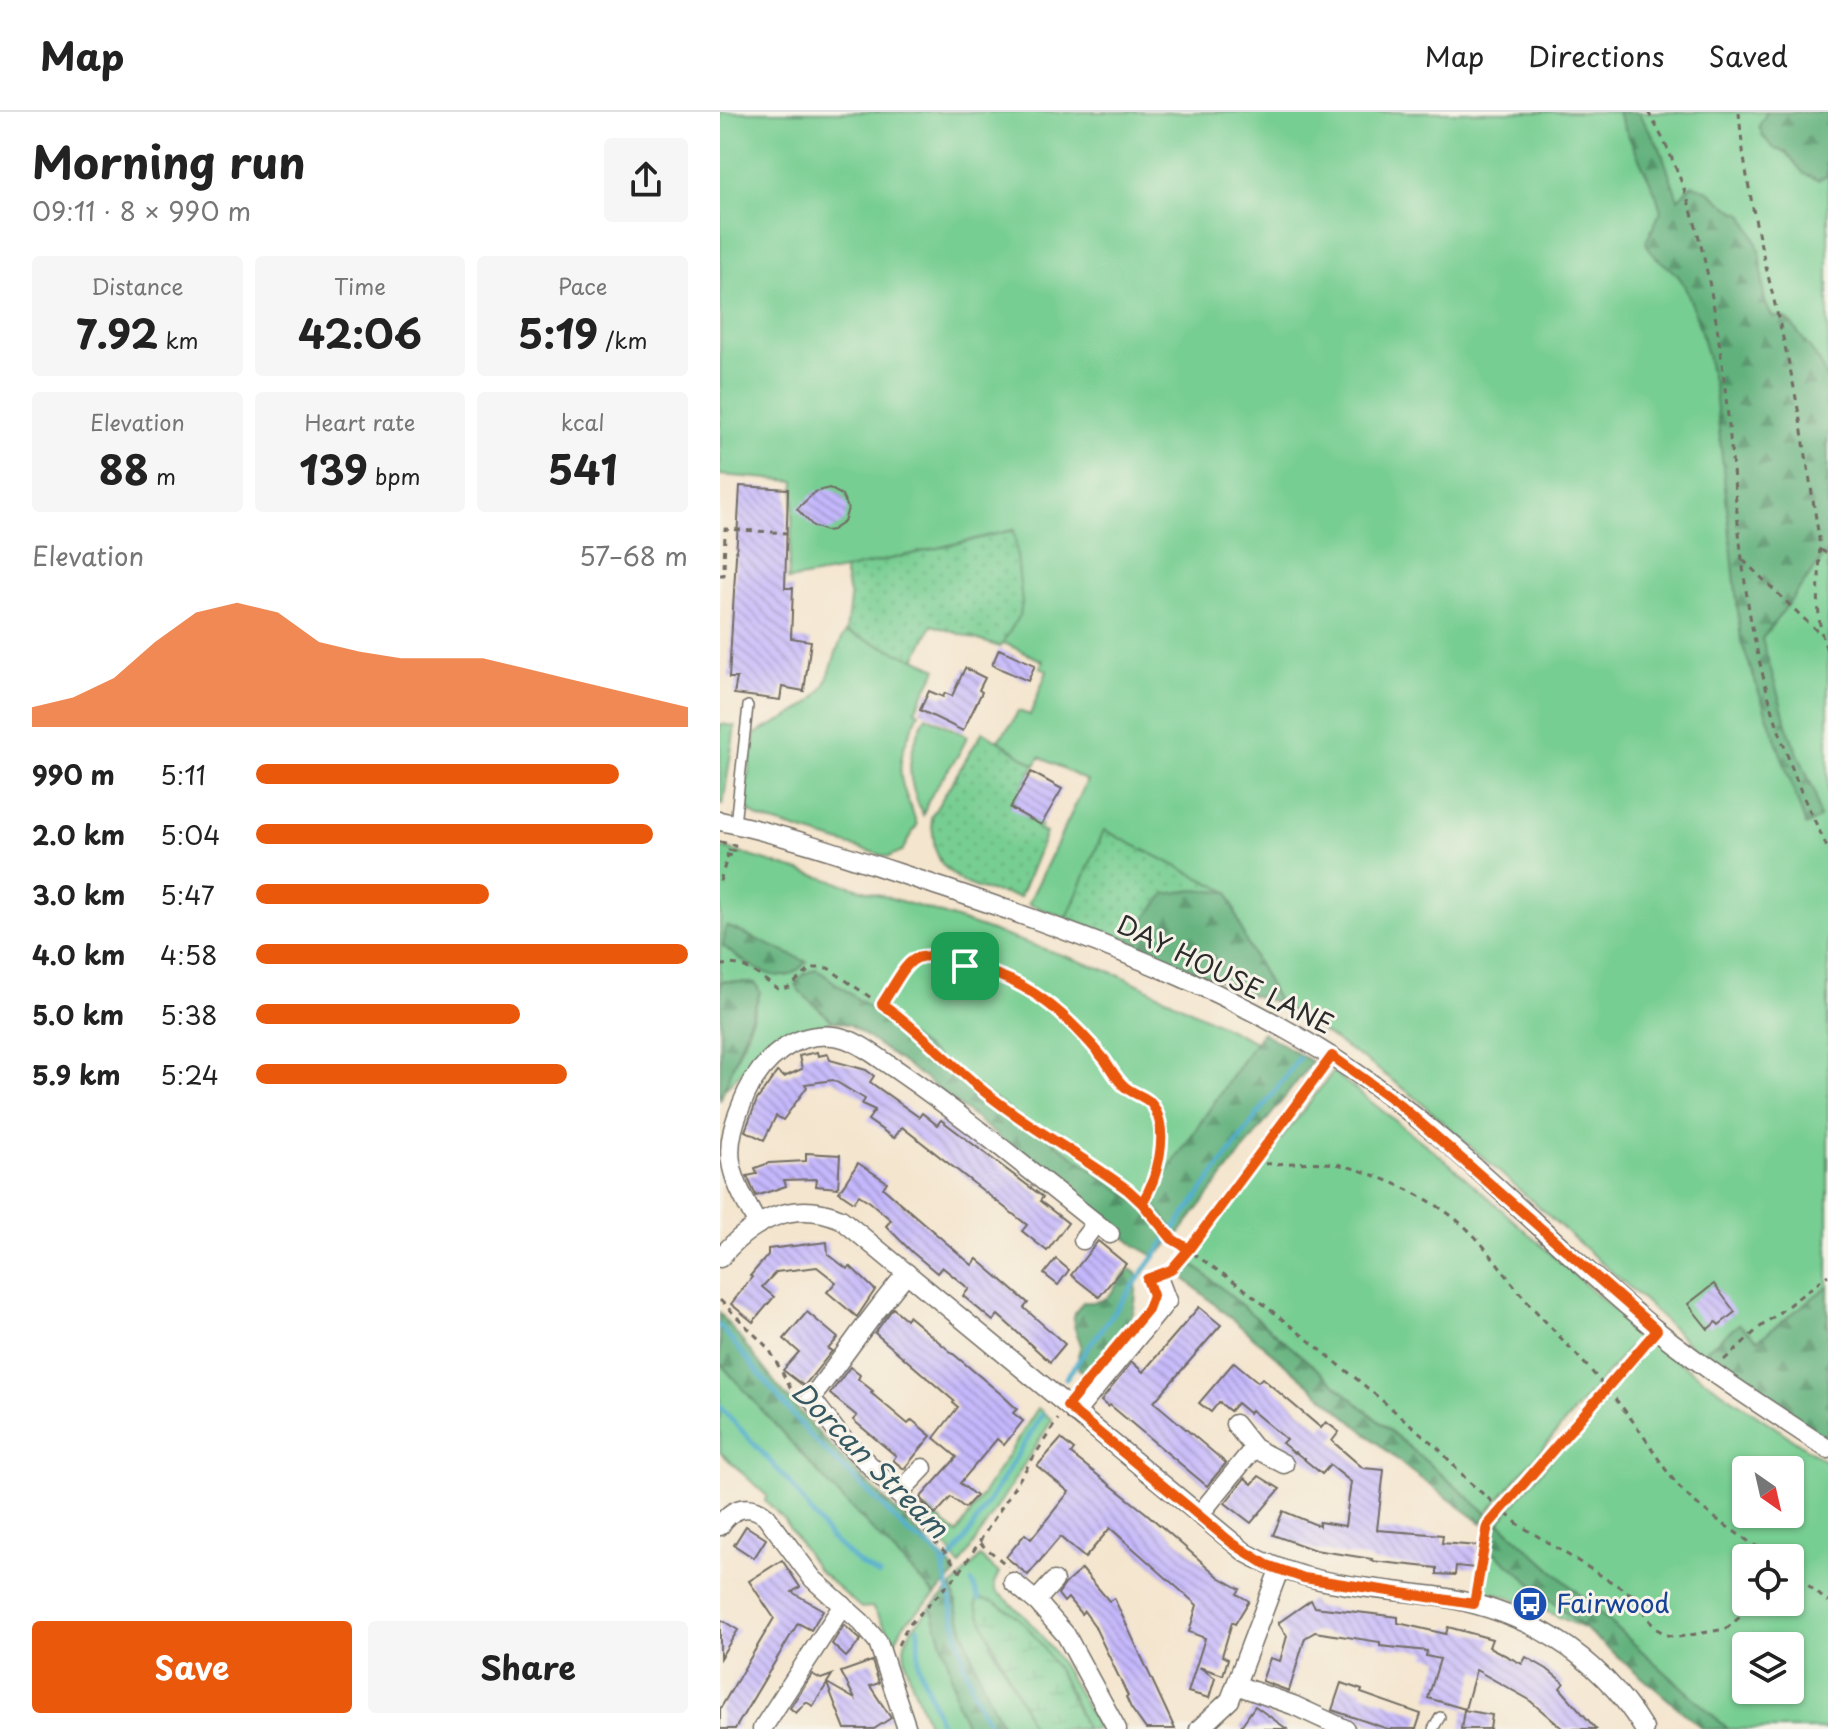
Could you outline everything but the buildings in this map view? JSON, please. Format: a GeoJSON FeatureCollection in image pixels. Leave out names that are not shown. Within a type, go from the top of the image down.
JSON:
{"type":"FeatureCollection","features":[{"type":"Feature","properties":{"kind":"street","name":"DAY HOUSE LANE"},"geometry":{"type":"LineString","coordinates":[[728,822],[858,860],[1022,914],[1105,946],[1245,1008],[1332,1056],[1411,1114],[1657,1330],[1828,1449]]}},
{"type":"Feature","properties":{"kind":"street"},"geometry":{"type":"LineString","coordinates":[[757,1223],[732,1172],[730,1143],[737,1115],[750,1086],[770,1058],[787,1045],[836,1036],[861,1047],[930,1093],[1103,1228],[1083,1240]]}},
{"type":"Feature","properties":{"kind":"street"},"geometry":{"type":"LineString","coordinates":[[720,1258],[757,1223],[794,1211],[833,1216],[855,1228],[1246,1553],[1279,1570],[1304,1578],[1474,1604],[1522,1620],[1578,1653],[1609,1682],[1644,1729]]}},
{"type":"Feature","properties":{"kind":"street"},"geometry":{"type":"LineString","coordinates":[[907,1273],[859,1331],[849,1350],[811,1398],[833,1428],[917,1512]]}},
{"type":"Feature","properties":{"kind":"street"},"geometry":{"type":"LineString","coordinates":[[1071,1409],[1173,1302],[1163,1276]]}},
{"type":"Feature","properties":{"kind":"street"},"geometry":{"type":"LineString","coordinates":[[1235,1424],[1254,1448],[1284,1464]]}},
{"type":"Feature","properties":{"kind":"street"},"geometry":{"type":"LineString","coordinates":[[1199,1515],[1254,1448]]}},
{"type":"Feature","properties":{"kind":"street"},"geometry":{"type":"LineString","coordinates":[[898,1494],[923,1468]]}},
{"type":"Feature","properties":{"kind":"street"},"geometry":{"type":"LineString","coordinates":[[720,1526],[730,1514],[743,1508],[756,1508],[762,1512],[813,1579],[878,1642],[906,1728]]}},
{"type":"Feature","properties":{"kind":"street"},"geometry":{"type":"LineString","coordinates":[[1199,1729],[1230,1700],[1279,1570]]}},
{"type":"Feature","properties":{"kind":"street"},"geometry":{"type":"LineString","coordinates":[[1036,1601],[1054,1581]]}},
{"type":"Feature","properties":{"kind":"street"},"geometry":{"type":"LineString","coordinates":[[1013,1582],[1036,1601],[1066,1635],[1117,1729]]}},
{"type":"Feature","properties":{"kind":"street"},"geometry":{"type":"LineString","coordinates":[[762,1729],[843,1605]]}},
{"type":"Feature","properties":{"kind":"street"},"geometry":{"type":"LineString","coordinates":[[1236,1685],[1303,1709],[1345,1729]]}},
{"type":"Feature","properties":{"kind":"lane"},"geometry":{"type":"LineString","coordinates":[[728,822],[748,706]]}},
{"type":"Feature","properties":{"kind":"lane"},"geometry":{"type":"LineString","coordinates":[[1433,1729],[1440,1717]]}},
{"type":"Feature","properties":{"kind":"path"},"geometry":{"type":"LineString","coordinates":[[1648,112],[1677,171],[1702,255],[1713,309],[1755,638],[1797,783],[1828,850]]}},
{"type":"Feature","properties":{"kind":"path"},"geometry":{"type":"LineString","coordinates":[[1739,112],[1752,212],[1787,354],[1821,550],[1818,600],[1828,652]]}},
{"type":"Feature","properties":{"kind":"path"},"geometry":{"type":"LineString","coordinates":[[720,575],[724,575],[725,529],[787,533]]}},
{"type":"Feature","properties":{"kind":"path"},"geometry":{"type":"LineString","coordinates":[[1821,550],[1828,554]]}},
{"type":"Feature","properties":{"kind":"path"},"geometry":{"type":"LineString","coordinates":[[1743,560],[1823,637]]}},
{"type":"Feature","properties":{"kind":"path"},"geometry":{"type":"LineString","coordinates":[[720,842],[735,845],[734,849],[729,850],[734,851],[733,856],[720,853]]}},
{"type":"Feature","properties":{"kind":"path"},"geometry":{"type":"LineString","coordinates":[[720,881],[728,855]]}},
{"type":"Feature","properties":{"kind":"path"},"geometry":{"type":"LineString","coordinates":[[882,1004],[907,964],[926,955],[989,970],[1048,1001],[1088,1040],[1122,1084],[1141,1094],[1154,1108],[1160,1136],[1158,1161],[1153,1183],[1143,1204]]}},
{"type":"Feature","properties":{"kind":"path"},"geometry":{"type":"LineString","coordinates":[[720,966],[735,963],[744,966],[779,990],[789,987],[812,968],[828,968],[916,1029],[934,1049],[997,1102],[1109,1176],[1143,1204],[1175,1241],[1242,1287],[1412,1425],[1468,1481],[1518,1524],[1631,1594],[1655,1628],[1667,1635],[1701,1635],[1726,1629],[1741,1616]]}},
{"type":"Feature","properties":{"kind":"path"},"geometry":{"type":"LineString","coordinates":[[1163,1276],[1189,1249],[1332,1056]]}},
{"type":"Feature","properties":{"kind":"path"},"geometry":{"type":"LineString","coordinates":[[1253,1163],[1275,1165],[1316,1161],[1347,1166],[1398,1184],[1467,1228],[1515,1288],[1606,1387],[1634,1422],[1671,1478],[1690,1497],[1754,1544]]}},
{"type":"Feature","properties":{"kind":"path"},"geometry":{"type":"LineString","coordinates":[[1713,1371],[1759,1328],[1828,1275]]}},
{"type":"Feature","properties":{"kind":"path"},"geometry":{"type":"LineString","coordinates":[[720,1300],[769,1349],[774,1358]]}},
{"type":"Feature","properties":{"kind":"path"},"geometry":{"type":"LineString","coordinates":[[1474,1604],[1486,1530],[1500,1509],[1657,1330]]}},
{"type":"Feature","properties":{"kind":"path"},"geometry":{"type":"LineString","coordinates":[[897,1655],[902,1633],[960,1572],[1071,1409]]}},
{"type":"Feature","properties":{"kind":"path"},"geometry":{"type":"LineString","coordinates":[[980,1543],[1019,1575],[1013,1582]]}},
{"type":"Feature","properties":{"kind":"path"},"geometry":{"type":"LineString","coordinates":[[945,1552],[960,1572]]}},
{"type":"Feature","properties":{"kind":"path"},"geometry":{"type":"LineString","coordinates":[[1804,1582],[1828,1602]]}},
{"type":"Feature","properties":{"kind":"green space"},"geometry":{"type":"Polygon","coordinates":[[[720,112],[1828,112],[1828,1440],[1700,1355],[1640,1297],[1416,1098],[1279,1003],[1246,942],[1228,892],[1105,831],[1067,918],[1028,904],[1087,781],[1040,757],[1035,765],[998,740],[1018,711],[1030,715],[1047,671],[1040,667],[1043,661],[1002,642],[1020,615],[1013,530],[788,580],[795,481],[720,475],[720,112]]]}},
{"type":"Feature","properties":{"kind":"green space"},"geometry":{"type":"Polygon","coordinates":[[[1617,112],[1638,112],[1660,148],[1678,199],[1692,185],[1707,190],[1729,208],[1743,214],[1759,249],[1768,310],[1773,317],[1785,318],[1790,322],[1820,362],[1828,383],[1828,551],[1762,639],[1790,735],[1815,793],[1819,818],[1806,826],[1741,641],[1715,391],[1702,336],[1683,283],[1653,254],[1646,242],[1661,211],[1617,112]]]}},
{"type":"Feature","properties":{"kind":"green space"},"geometry":{"type":"Polygon","coordinates":[[[1767,112],[1828,112],[1827,176],[1818,180],[1804,174],[1786,152],[1775,149],[1763,137],[1759,126],[1767,112]]]}},
{"type":"Feature","properties":{"kind":"green space"},"geometry":{"type":"Polygon","coordinates":[[[1014,530],[1022,603],[1020,615],[1000,647],[932,625],[915,659],[846,632],[850,599],[844,570],[1014,530]]]}},
{"type":"Feature","properties":{"kind":"green space"},"geometry":{"type":"Polygon","coordinates":[[[846,632],[907,654],[937,669],[915,710],[919,713],[904,746],[901,764],[903,788],[917,825],[902,851],[888,857],[759,818],[750,812],[744,799],[755,734],[811,702],[824,686],[846,632]]]}},
{"type":"Feature","properties":{"kind":"green space"},"geometry":{"type":"Polygon","coordinates":[[[926,716],[967,736],[932,793],[923,815],[913,788],[910,765],[926,716]]]}},
{"type":"Feature","properties":{"kind":"green space"},"geometry":{"type":"Polygon","coordinates":[[[720,724],[735,726],[723,805],[720,804],[720,724]]]}},
{"type":"Feature","properties":{"kind":"green space"},"geometry":{"type":"Polygon","coordinates":[[[983,731],[1035,765],[1011,807],[1041,825],[1039,830],[1046,833],[1020,897],[962,882],[942,865],[935,849],[931,817],[983,731]]]}},
{"type":"Feature","properties":{"kind":"green space"},"geometry":{"type":"Polygon","coordinates":[[[1104,830],[1228,892],[1193,890],[1165,894],[1128,940],[1067,918],[1104,830]]]}},
{"type":"Feature","properties":{"kind":"green space"},"geometry":{"type":"Polygon","coordinates":[[[720,847],[927,909],[1120,975],[1255,1042],[1149,1198],[1178,1235],[1172,1240],[1139,1204],[816,969],[800,992],[833,1021],[784,1036],[768,1046],[723,1090],[748,1031],[760,992],[755,983],[722,981],[720,988],[720,847]]]}},
{"type":"Feature","properties":{"kind":"green space"},"geometry":{"type":"Polygon","coordinates":[[[1193,890],[1228,892],[1246,942],[1279,1003],[1245,993],[1128,940],[1165,894],[1193,890]]]}},
{"type":"Feature","properties":{"kind":"green space"},"geometry":{"type":"Polygon","coordinates":[[[726,926],[807,962],[792,974],[775,976],[765,973],[723,946],[726,926]]]}},
{"type":"Feature","properties":{"kind":"green space"},"geometry":{"type":"Polygon","coordinates":[[[816,969],[1139,1204],[1172,1240],[1161,1252],[1152,1255],[1136,1246],[927,1080],[850,1025],[833,1021],[800,992],[796,984],[804,974],[816,969]]]}},
{"type":"Feature","properties":{"kind":"green space"},"geometry":{"type":"Polygon","coordinates":[[[721,981],[755,983],[760,992],[720,1101],[721,981]]]}},
{"type":"Feature","properties":{"kind":"green space"},"geometry":{"type":"Polygon","coordinates":[[[1262,1032],[1312,1062],[1178,1235],[1149,1199],[1262,1032]]]}},
{"type":"Feature","properties":{"kind":"green space"},"geometry":{"type":"Polygon","coordinates":[[[1333,1072],[1449,1163],[1641,1334],[1487,1513],[1188,1260],[1333,1072]]]}},
{"type":"Feature","properties":{"kind":"green space"},"geometry":{"type":"Polygon","coordinates":[[[1188,1260],[1487,1513],[1482,1523],[1408,1469],[1185,1279],[1180,1271],[1188,1260]]]}},
{"type":"Feature","properties":{"kind":"green space"},"geometry":{"type":"Polygon","coordinates":[[[1131,1269],[1137,1273],[1135,1304],[1130,1321],[1114,1344],[1088,1370],[1079,1370],[1081,1345],[1073,1323],[1075,1314],[1083,1302],[1095,1302],[1108,1296],[1131,1269]]]}},
{"type":"Feature","properties":{"kind":"green space"},"geometry":{"type":"Polygon","coordinates":[[[1828,1286],[1828,1440],[1700,1355],[1739,1324],[1758,1340],[1828,1286]]]}},
{"type":"Feature","properties":{"kind":"green space"},"geometry":{"type":"Polygon","coordinates":[[[720,1313],[821,1436],[954,1569],[955,1575],[935,1595],[831,1487],[720,1363],[720,1313]]]}},
{"type":"Feature","properties":{"kind":"green space"},"geometry":{"type":"Polygon","coordinates":[[[1649,1342],[1828,1463],[1828,1729],[1728,1729],[1499,1522],[1649,1342]]]}},
{"type":"Feature","properties":{"kind":"green space"},"geometry":{"type":"Polygon","coordinates":[[[720,1363],[831,1487],[935,1595],[904,1624],[895,1641],[872,1607],[861,1608],[817,1569],[784,1520],[765,1500],[767,1496],[720,1452],[720,1363]]]}},
{"type":"Feature","properties":{"kind":"green space"},"geometry":{"type":"Polygon","coordinates":[[[1038,1408],[1052,1420],[960,1566],[949,1550],[917,1520],[926,1509],[957,1534],[1038,1408]]]}},
{"type":"Feature","properties":{"kind":"green space"},"geometry":{"type":"Polygon","coordinates":[[[1499,1522],[1728,1729],[1703,1729],[1491,1549],[1499,1522]]]}},
{"type":"Feature","properties":{"kind":"green space"},"geometry":{"type":"Polygon","coordinates":[[[1491,1549],[1585,1629],[1534,1606],[1480,1590],[1491,1549]]]}},
{"type":"Feature","properties":{"kind":"green space"},"geometry":{"type":"Polygon","coordinates":[[[980,1557],[999,1573],[994,1583],[996,1591],[1029,1621],[1055,1654],[1098,1729],[1085,1729],[1072,1696],[1055,1666],[1011,1612],[990,1643],[1023,1703],[1032,1729],[1004,1729],[973,1660],[952,1587],[980,1557]]]}},
{"type":"Feature","properties":{"kind":"green space"},"geometry":{"type":"Polygon","coordinates":[[[952,1587],[973,1660],[1004,1729],[968,1729],[956,1701],[950,1668],[931,1607],[952,1587]]]}},
{"type":"Feature","properties":{"kind":"green space"},"geometry":{"type":"Polygon","coordinates":[[[977,1599],[995,1603],[1013,1613],[1029,1629],[1058,1670],[1085,1729],[1032,1729],[982,1621],[977,1599]]]}},
{"type":"Feature","properties":{"kind":"green space"},"geometry":{"type":"Polygon","coordinates":[[[931,1607],[950,1668],[956,1701],[968,1729],[930,1729],[909,1674],[905,1643],[931,1607]]]}},
{"type":"Feature","properties":{"kind":"waterway"},"geometry":{"type":"LineString","coordinates":[[1066,1378],[1299,1058]]}},
{"type":"Feature","properties":{"kind":"waterway","name":"Dorcan Stream"},"geometry":{"type":"LineString","coordinates":[[720,1326],[812,1438],[908,1533],[933,1549],[942,1560],[964,1664],[991,1729]]}},
{"type":"Feature","properties":{"kind":"waterway"},"geometry":{"type":"LineString","coordinates":[[720,1407],[790,1483],[829,1537],[860,1564],[879,1575]]}},
{"type":"Feature","properties":{"kind":"waterway"},"geometry":{"type":"LineString","coordinates":[[945,1567],[1042,1415]]}},
{"type":"Feature","properties":{"kind":"waterway"},"geometry":{"type":"LineString","coordinates":[[972,1582],[979,1599]]}},
{"type":"Feature","properties":{"kind":"waterway"},"geometry":{"type":"LineString","coordinates":[[918,1628],[919,1666],[943,1729]]}},
{"type":"Feature","properties":{"kind":"place","name":"Fairwood"},"geometry":{"type":"Point","coordinates":[1530,1604]}},
{"type":"Feature","properties":{"kind":"route"},"geometry":{"type":"LineString","coordinates":[[965,966],[926,955],[915,958],[900,973],[882,1004],[916,1029],[934,1049],[997,1102],[1128,1190],[1172,1239],[1175,1241],[1189,1249],[1332,1056],[1399,1104],[1657,1330],[1488,1525],[1474,1604],[1304,1578],[1267,1565],[1232,1543],[1067,1406],[1148,1309],[1153,1295],[1147,1279],[1171,1270],[1189,1249],[1172,1239],[1142,1203],[1153,1183],[1160,1136],[1159,1120],[1149,1101],[1122,1084],[1088,1040],[1048,1001],[989,970],[965,966]]}}]}
